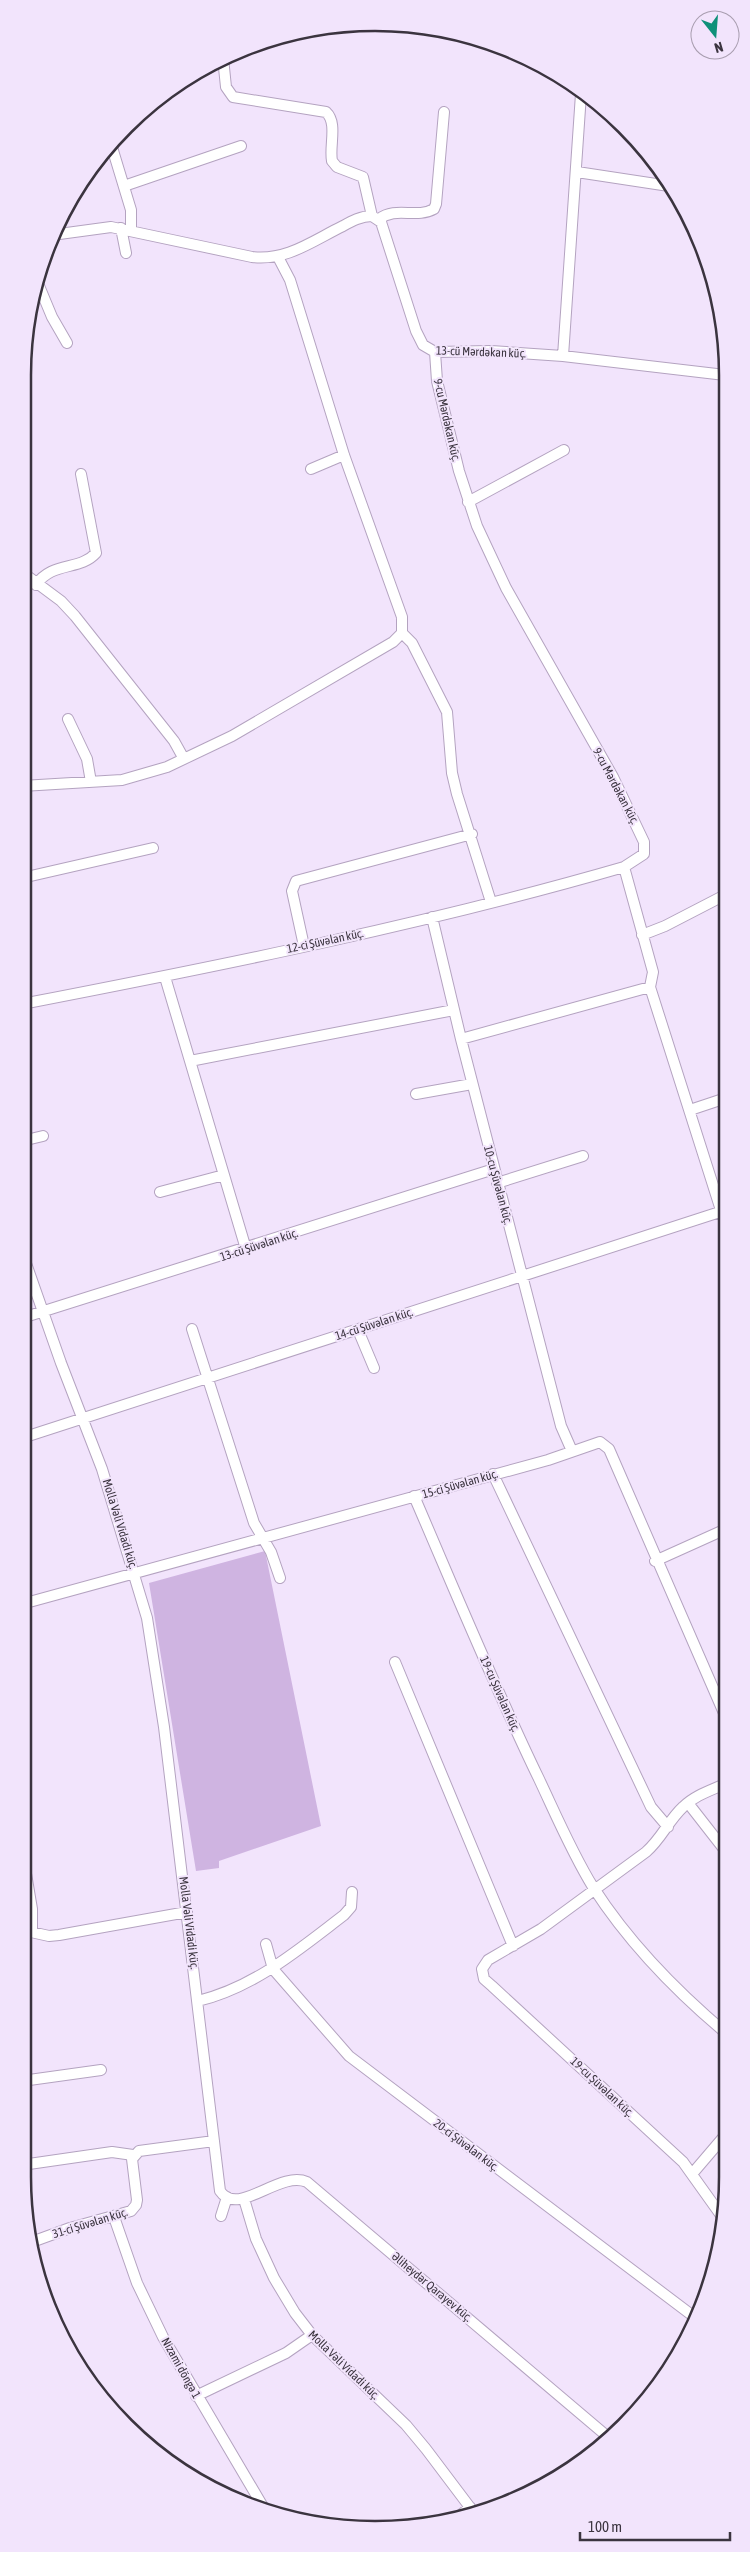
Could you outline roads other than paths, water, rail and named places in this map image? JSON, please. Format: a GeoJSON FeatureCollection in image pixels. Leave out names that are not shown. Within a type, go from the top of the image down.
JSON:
{"type":"FeatureCollection","features":[{"type":"Feature","properties":{"kind":"street","name":"13-cü Mərdəkan küç."},"geometry":{"type":"LineString","coordinates":[[224,67],[226,87],[233,97],[326,112],[329,115],[332,123],[332,161],[337,167],[363,176],[423,345],[435,352],[491,351],[563,356],[719,374]]}},
{"type":"Feature","properties":{"kind":"street"},"geometry":{"type":"LineString","coordinates":[[563,356],[581,100]]}},
{"type":"Feature","properties":{"kind":"street"},"geometry":{"type":"LineString","coordinates":[[62,233],[103,227],[126,229],[252,257],[278,257],[355,220],[391,213],[423,213],[434,209],[436,204],[444,112]]}},
{"type":"Feature","properties":{"kind":"street"},"geometry":{"type":"LineString","coordinates":[[124,186],[242,146]]}},
{"type":"Feature","properties":{"kind":"street"},"geometry":{"type":"LineString","coordinates":[[114,152],[131,210],[126,229],[126,253]]}},
{"type":"Feature","properties":{"kind":"street"},"geometry":{"type":"LineString","coordinates":[[577,172],[662,185]]}},
{"type":"Feature","properties":{"kind":"street"},"geometry":{"type":"LineString","coordinates":[[278,257],[290,280],[344,455],[402,617],[402,633],[412,643],[447,712],[452,773],[492,902]]}},
{"type":"Feature","properties":{"kind":"street"},"geometry":{"type":"LineString","coordinates":[[42,292],[67,343]]}},
{"type":"Feature","properties":{"kind":"street","name":"9-cu Mərdəkan küç."},"geometry":{"type":"LineString","coordinates":[[435,352],[437,381],[468,502],[490,557],[556,680],[613,777],[644,842],[644,854],[624,867]]}},
{"type":"Feature","properties":{"kind":"street"},"geometry":{"type":"LineString","coordinates":[[468,502],[564,450]]}},
{"type":"Feature","properties":{"kind":"street"},"geometry":{"type":"LineString","coordinates":[[311,469],[344,455]]}},
{"type":"Feature","properties":{"kind":"street"},"geometry":{"type":"LineString","coordinates":[[36,585],[48,571],[90,559],[96,553],[81,474]]}},
{"type":"Feature","properties":{"kind":"street"},"geometry":{"type":"LineString","coordinates":[[31,580],[61,601],[75,616],[174,741],[184,759]]}},
{"type":"Feature","properties":{"kind":"street"},"geometry":{"type":"LineString","coordinates":[[31,785],[91,782],[137,776],[184,759],[232,736],[312,691],[393,642],[402,633]]}},
{"type":"Feature","properties":{"kind":"street"},"geometry":{"type":"LineString","coordinates":[[68,718],[87,759],[91,782]]}},
{"type":"Feature","properties":{"kind":"street"},"geometry":{"type":"LineString","coordinates":[[304,946],[292,891],[296,881],[472,834]]}},
{"type":"Feature","properties":{"kind":"street"},"geometry":{"type":"LineString","coordinates":[[31,876],[153,848]]}},
{"type":"Feature","properties":{"kind":"street"},"geometry":{"type":"LineString","coordinates":[[624,867],[653,972],[650,987],[719,1196]]}},
{"type":"Feature","properties":{"kind":"street","name":"12-ci Şüvəlan küç."},"geometry":{"type":"LineString","coordinates":[[31,1002],[165,977],[432,917],[624,867]]}},
{"type":"Feature","properties":{"kind":"street"},"geometry":{"type":"LineString","coordinates":[[642,935],[665,926],[719,898]]}},
{"type":"Feature","properties":{"kind":"street","name":"10-cu Şüvəlan küç."},"geometry":{"type":"LineString","coordinates":[[432,917],[497,1183],[561,1426],[572,1451]]}},
{"type":"Feature","properties":{"kind":"street"},"geometry":{"type":"LineString","coordinates":[[165,977],[246,1249]]}},
{"type":"Feature","properties":{"kind":"street"},"geometry":{"type":"LineString","coordinates":[[461,1039],[650,987]]}},
{"type":"Feature","properties":{"kind":"street"},"geometry":{"type":"LineString","coordinates":[[190,1060],[454,1010]]}},
{"type":"Feature","properties":{"kind":"street"},"geometry":{"type":"LineString","coordinates":[[416,1094],[472,1084]]}},
{"type":"Feature","properties":{"kind":"street"},"geometry":{"type":"LineString","coordinates":[[690,1110],[719,1100]]}},
{"type":"Feature","properties":{"kind":"street"},"geometry":{"type":"LineString","coordinates":[[31,1139],[43,1136]]}},
{"type":"Feature","properties":{"kind":"street"},"geometry":{"type":"LineString","coordinates":[[497,1183],[583,1156]]}},
{"type":"Feature","properties":{"kind":"street","name":"13-cü Şüvəlan küç."},"geometry":{"type":"LineString","coordinates":[[31,1315],[494,1169]]}},
{"type":"Feature","properties":{"kind":"street"},"geometry":{"type":"LineString","coordinates":[[160,1192],[224,1175]]}},
{"type":"Feature","properties":{"kind":"street","name":"14-cü Şüvəlan küç."},"geometry":{"type":"LineString","coordinates":[[31,1435],[719,1213]]}},
{"type":"Feature","properties":{"kind":"street","name":"Molla Vəli Vidadi küç."},"geometry":{"type":"LineString","coordinates":[[31,1278],[102,1469],[135,1574],[154,1653],[198,2001],[219,2186],[227,2198]]}},
{"type":"Feature","properties":{"kind":"street"},"geometry":{"type":"LineString","coordinates":[[192,1330],[254,1523],[271,1552],[280,1578]]}},
{"type":"Feature","properties":{"kind":"street"},"geometry":{"type":"LineString","coordinates":[[358,1330],[374,1368]]}},
{"type":"Feature","properties":{"kind":"street","name":"15-ci Şüvəlan küç."},"geometry":{"type":"LineString","coordinates":[[31,1602],[264,1539],[493,1474],[594,1443],[605,1444],[656,1561],[719,1693]]}},
{"type":"Feature","properties":{"kind":"street"},"geometry":{"type":"LineString","coordinates":[[493,1474],[651,1807],[668,1827]]}},
{"type":"Feature","properties":{"kind":"street","name":"19-cu Şüvəlan küç."},"geometry":{"type":"LineString","coordinates":[[414,1496],[506,1710],[573,1850],[594,1888],[674,1987],[719,2027]]}},
{"type":"Feature","properties":{"kind":"street"},"geometry":{"type":"LineString","coordinates":[[656,1561],[719,1532]]}},
{"type":"Feature","properties":{"kind":"street"},"geometry":{"type":"LineString","coordinates":[[395,1662],[513,1946]]}},
{"type":"Feature","properties":{"kind":"street","name":"19-cu Şüvəlan küç."},"geometry":{"type":"LineString","coordinates":[[717,2209],[683,2162],[484,1979],[482,1974],[484,1964],[541,1929],[594,1888],[646,1852],[660,1839],[688,1803],[719,1787]]}},
{"type":"Feature","properties":{"kind":"street"},"geometry":{"type":"LineString","coordinates":[[688,1803],[719,1843]]}},
{"type":"Feature","properties":{"kind":"street"},"geometry":{"type":"LineString","coordinates":[[198,2001],[232,1991],[274,1969],[344,1915],[351,1907],[352,1892]]}},
{"type":"Feature","properties":{"kind":"street"},"geometry":{"type":"LineString","coordinates":[[31,1931],[49,1936],[59,1935],[187,1912]]}},
{"type":"Feature","properties":{"kind":"street","name":"20-ci Şüvəlan küç."},"geometry":{"type":"LineString","coordinates":[[266,1944],[274,1969],[349,2056],[690,2314]]}},
{"type":"Feature","properties":{"kind":"street"},"geometry":{"type":"LineString","coordinates":[[31,2080],[101,2070]]}},
{"type":"Feature","properties":{"kind":"street"},"geometry":{"type":"LineString","coordinates":[[31,2164],[112,2152],[133,2155],[149,2148],[214,2141]]}},
{"type":"Feature","properties":{"kind":"street"},"geometry":{"type":"LineString","coordinates":[[692,2174],[719,2142]]}},
{"type":"Feature","properties":{"kind":"street","name":"31-ci Şüvəlan küç."},"geometry":{"type":"LineString","coordinates":[[37,2240],[70,2228],[131,2211],[136,2205],[131,2163],[133,2155]]}},
{"type":"Feature","properties":{"kind":"street","name":"Əliheydər Qarayev küç."},"geometry":{"type":"LineString","coordinates":[[244,2198],[292,2179],[307,2182],[604,2433]]}},
{"type":"Feature","properties":{"kind":"street"},"geometry":{"type":"LineString","coordinates":[[220,2216],[227,2198],[236,2200],[244,2198]]}},
{"type":"Feature","properties":{"kind":"street","name":"Molla Vəli Vidadi küç."},"geometry":{"type":"LineString","coordinates":[[244,2198],[253,2233],[274,2278],[295,2313],[312,2335],[406,2425],[426,2448],[470,2507]]}},
{"type":"Feature","properties":{"kind":"street","name":"Nizami döngə 1"},"geometry":{"type":"LineString","coordinates":[[114,2217],[137,2283],[163,2337],[260,2501]]}},
{"type":"Feature","properties":{"kind":"street"},"geometry":{"type":"LineString","coordinates":[[196,2396],[286,2353],[312,2335]]}}]}
